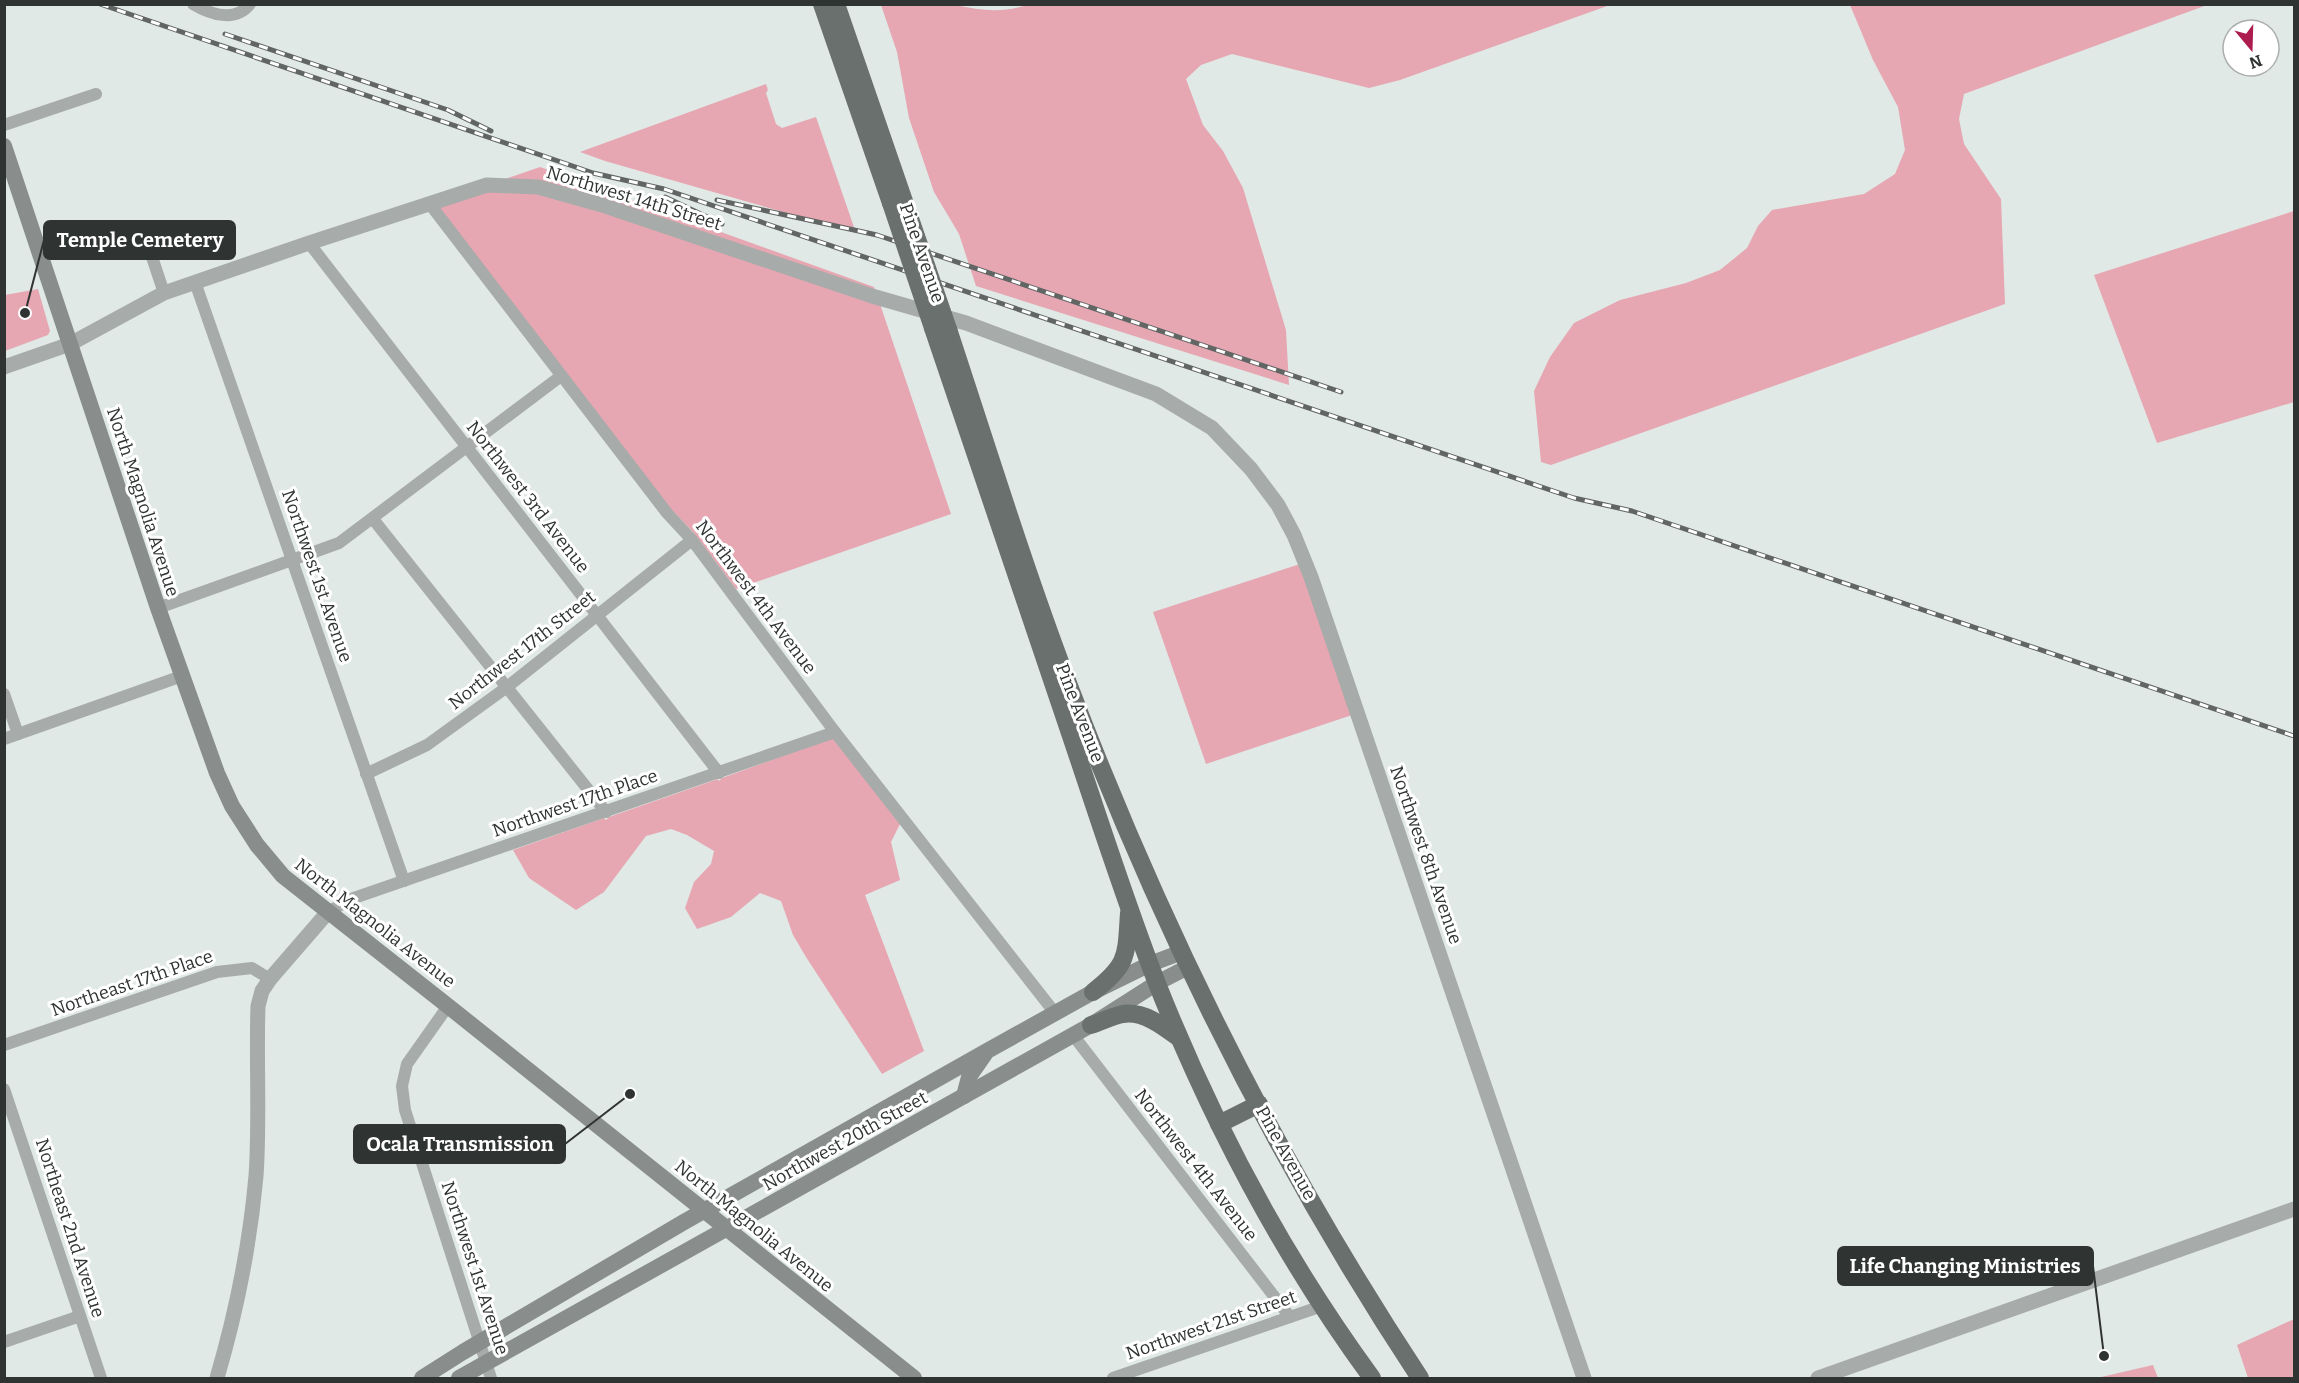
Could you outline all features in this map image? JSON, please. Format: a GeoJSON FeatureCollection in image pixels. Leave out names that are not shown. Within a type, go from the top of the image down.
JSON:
{"type":"FeatureCollection","features":[{"type":"Feature","properties":{"kind":"highway","name":"Pine Avenue"},"geometry":{"type":"LineString","coordinates":[[822,4],[899,206]]}},
{"type":"Feature","properties":{"kind":"highway","name":"Pine Avenue"},"geometry":{"type":"LineString","coordinates":[[836,4],[899,206],[1085,778],[1157,983],[1179,1038],[1219,1124],[1254,1191],[1322,1306],[1372,1378]]}},
{"type":"Feature","properties":{"kind":"highway","name":"Pine Avenue"},"geometry":{"type":"LineString","coordinates":[[941,330],[1066,677],[1104,772],[1185,959],[1259,1104],[1345,1258],[1420,1378]]}},
{"type":"Feature","properties":{"kind":"highway"},"geometry":{"type":"LineString","coordinates":[[1085,778],[1104,772]]}},
{"type":"Feature","properties":{"kind":"highway"},"geometry":{"type":"LineString","coordinates":[[1093,992],[1113,977],[1122,964],[1126,949],[1130,905]]}},
{"type":"Feature","properties":{"kind":"highway"},"geometry":{"type":"LineString","coordinates":[[1091,1025],[1123,1014],[1139,1015],[1158,1022],[1179,1038]]}},
{"type":"Feature","properties":{"kind":"highway"},"geometry":{"type":"LineString","coordinates":[[1219,1124],[1259,1104]]}},
{"type":"Feature","properties":{"kind":"main road","name":"North Magnolia Avenue"},"geometry":{"type":"LineString","coordinates":[[4,146],[158,608],[217,773],[232,806],[257,845],[283,876],[914,1378]]}},
{"type":"Feature","properties":{"kind":"main road","name":"Northwest 20th Street"},"geometry":{"type":"LineString","coordinates":[[422,1378],[704,1211],[1093,992],[1150,964],[1185,959]]}},
{"type":"Feature","properties":{"kind":"main road","name":"Northwest 20th Street"},"geometry":{"type":"LineString","coordinates":[[459,1378],[489,1371],[727,1230],[1091,1025],[1157,983],[1185,959]]}},
{"type":"Feature","properties":{"kind":"main road"},"geometry":{"type":"LineString","coordinates":[[964,1096],[969,1077],[987,1051]]}},
{"type":"Feature","properties":{"kind":"street"},"geometry":{"type":"LineString","coordinates":[[193,4],[208,11],[226,15],[242,12],[250,4]]}},
{"type":"Feature","properties":{"kind":"street"},"geometry":{"type":"LineString","coordinates":[[4,125],[96,94]]}},
{"type":"Feature","properties":{"kind":"street","name":"Northwest 14th Street"},"geometry":{"type":"LineString","coordinates":[[4,368],[70,344],[164,293],[487,185],[538,187],[602,205],[872,296],[966,322],[1156,394]]}},
{"type":"Feature","properties":{"kind":"street","name":"Northwest 4th Avenue"},"geometry":{"type":"LineString","coordinates":[[429,203],[667,513],[692,540],[835,732],[1055,1013]]}},
{"type":"Feature","properties":{"kind":"street","name":"Northwest 3rd Avenue"},"geometry":{"type":"LineString","coordinates":[[309,243],[719,773]]}},
{"type":"Feature","properties":{"kind":"street"},"geometry":{"type":"LineString","coordinates":[[152,257],[164,293]]}},
{"type":"Feature","properties":{"kind":"street","name":"Northwest 1st Avenue"},"geometry":{"type":"LineString","coordinates":[[195,282],[404,881]]}},
{"type":"Feature","properties":{"kind":"street"},"geometry":{"type":"LineString","coordinates":[[158,608],[339,543],[561,376]]}},
{"type":"Feature","properties":{"kind":"street","name":"Northwest 8th Avenue"},"geometry":{"type":"LineString","coordinates":[[1156,394],[1212,428],[1251,469],[1278,505],[1294,535],[1311,577],[1584,1378]]}},
{"type":"Feature","properties":{"kind":"street"},"geometry":{"type":"LineString","coordinates":[[373,519],[606,812]]}},
{"type":"Feature","properties":{"kind":"street","name":"Northwest 17th Street"},"geometry":{"type":"LineString","coordinates":[[366,774],[427,745],[507,687],[692,540]]}},
{"type":"Feature","properties":{"kind":"street"},"geometry":{"type":"LineString","coordinates":[[4,739],[182,676]]}},
{"type":"Feature","properties":{"kind":"street"},"geometry":{"type":"LineString","coordinates":[[4,694],[18,734]]}},
{"type":"Feature","properties":{"kind":"street","name":"Northwest 17th Place"},"geometry":{"type":"LineString","coordinates":[[328,912],[351,899],[835,732]]}},
{"type":"Feature","properties":{"kind":"street"},"geometry":{"type":"LineString","coordinates":[[217,1378],[243,1266],[255,1177],[259,1099],[258,1006],[262,991],[270,979],[328,912]]}},
{"type":"Feature","properties":{"kind":"street","name":"Northeast 17th Place"},"geometry":{"type":"LineString","coordinates":[[4,1045],[217,972],[252,968],[270,979]]}},
{"type":"Feature","properties":{"kind":"street","name":"Northwest 1st Avenue"},"geometry":{"type":"LineString","coordinates":[[448,1006],[407,1065],[402,1086],[405,1110],[489,1371]]}},
{"type":"Feature","properties":{"kind":"street","name":"Northwest 4th Avenue"},"geometry":{"type":"LineString","coordinates":[[1073,1035],[1290,1317]]}},
{"type":"Feature","properties":{"kind":"street","name":"Northeast 2nd Avenue"},"geometry":{"type":"LineString","coordinates":[[4,1089],[101,1378]]}},
{"type":"Feature","properties":{"kind":"street"},"geometry":{"type":"LineString","coordinates":[[1818,1378],[2295,1209]]}},
{"type":"Feature","properties":{"kind":"street","name":"Northwest 21st Street"},"geometry":{"type":"LineString","coordinates":[[1113,1378],[1322,1306]]}},
{"type":"Feature","properties":{"kind":"street"},"geometry":{"type":"LineString","coordinates":[[4,1342],[80,1316]]}},
{"type":"Feature","properties":{"kind":"shaded area"},"geometry":{"type":"Polygon","coordinates":[[[1030,4],[1610,5],[1400,80],[1369,88],[1232,54],[1201,65],[1186,79],[1203,125],[1223,151],[1243,188],[1286,330],[1289,385],[976,286],[959,234],[934,192],[909,118],[897,52],[881,5],[955,5],[993,10],[1011,9],[1030,4]]]}},
{"type":"Feature","properties":{"kind":"shaded area"},"geometry":{"type":"Polygon","coordinates":[[[1850,5],[2207,5],[1964,94],[1959,119],[1964,144],[2001,199],[2005,304],[1551,465],[1541,462],[1534,391],[1550,357],[1574,323],[1620,300],[1686,283],[1720,270],[1747,248],[1758,226],[1772,210],[1864,194],[1895,174],[1905,150],[1898,107],[1873,60],[1850,5]]]}},
{"type":"Feature","properties":{"kind":"shaded area"},"geometry":{"type":"Polygon","coordinates":[[[766,84],[768,90],[766,93],[776,124],[782,128],[816,117],[856,233],[580,152],[766,84]]]}},
{"type":"Feature","properties":{"kind":"shaded area"},"geometry":{"type":"Polygon","coordinates":[[[540,167],[874,287],[875,290],[502,180],[540,167]]]}},
{"type":"Feature","properties":{"kind":"shaded area"},"geometry":{"type":"Polygon","coordinates":[[[488,191],[537,193],[601,211],[880,304],[951,514],[736,589],[693,532],[671,509],[438,207],[488,191]]]}},
{"type":"Feature","properties":{"kind":"shaded area"},"geometry":{"type":"Polygon","coordinates":[[[2294,211],[2294,402],[2157,443],[2094,275],[2294,211]]]}},
{"type":"Feature","properties":{"kind":"shaded area"},"geometry":{"type":"Polygon","coordinates":[[[38,289],[50,331],[48,335],[5,351],[5,295],[38,289]]]}},
{"type":"Feature","properties":{"kind":"shaded area"},"geometry":{"type":"Polygon","coordinates":[[[1300,564],[1352,715],[1206,764],[1153,612],[1300,564]]]}},
{"type":"Feature","properties":{"kind":"shaded area"},"geometry":{"type":"Polygon","coordinates":[[[833,738],[900,824],[891,842],[900,880],[865,895],[924,1051],[882,1074],[793,935],[781,901],[760,893],[731,917],[697,929],[685,908],[694,882],[711,864],[714,851],[687,835],[671,829],[646,836],[604,892],[576,910],[529,878],[513,850],[604,818],[606,820],[718,779],[719,781],[833,738]]]}},
{"type":"Feature","properties":{"kind":"shaded area"},"geometry":{"type":"Polygon","coordinates":[[[2294,1319],[2294,1378],[2248,1378],[2237,1345],[2294,1319]]]}},
{"type":"Feature","properties":{"kind":"shaded area"},"geometry":{"type":"Polygon","coordinates":[[[2153,1365],[2158,1378],[2097,1378],[2153,1365]]]}},
{"type":"Feature","properties":{"kind":"railway"},"geometry":{"type":"LineString","coordinates":[[100,4],[593,173],[664,189],[1574,498],[1632,511],[2294,736]]}},
{"type":"Feature","properties":{"kind":"railway"},"geometry":{"type":"LineString","coordinates":[[225,34],[448,110],[491,131]]}},
{"type":"Feature","properties":{"kind":"railway"},"geometry":{"type":"LineString","coordinates":[[665,197],[722,224]]}},
{"type":"Feature","properties":{"kind":"railway"},"geometry":{"type":"LineString","coordinates":[[717,200],[877,235],[1341,392]]}},
{"type":"Feature","properties":{"kind":"place","name":"Temple Cemetery"},"geometry":{"type":"Point","coordinates":[25,313]}},
{"type":"Feature","properties":{"kind":"place","name":"Ocala Transmission"},"geometry":{"type":"Point","coordinates":[630,1094]}},
{"type":"Feature","properties":{"kind":"place","name":"Life Changing Ministries"},"geometry":{"type":"Point","coordinates":[2104,1356]}}]}
